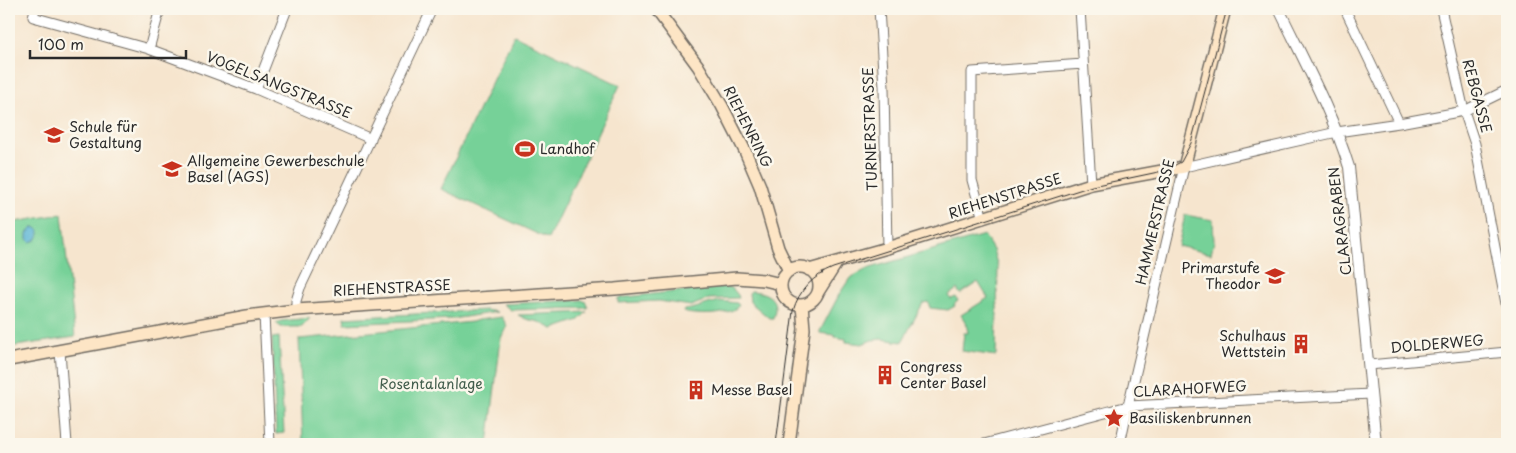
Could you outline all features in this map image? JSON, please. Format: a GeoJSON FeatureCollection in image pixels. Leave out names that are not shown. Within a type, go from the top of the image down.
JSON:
{"type":"FeatureCollection","features":[{"type":"Feature","properties":{"kind":"main road","name":"RIEHENRING"},"geometry":{"type":"LineString","coordinates":[[656,9],[698,66],[741,143],[760,186],[778,248],[789,271]]}},
{"type":"Feature","properties":{"kind":"main road","name":"HAMMERSTRASSE"},"geometry":{"type":"LineString","coordinates":[[1184,167],[1225,9]]}},
{"type":"Feature","properties":{"kind":"main road","name":"RIEHENSTRASSE"},"geometry":{"type":"LineString","coordinates":[[809,270],[983,219],[1091,184],[1184,167]]}},
{"type":"Feature","properties":{"kind":"main road"},"geometry":{"type":"LineString","coordinates":[[818,293],[819,283],[809,270],[799,267],[789,271],[782,279],[781,290],[786,300],[795,305],[802,305],[812,301],[818,293],[837,262]]}},
{"type":"Feature","properties":{"kind":"main road","name":"RIEHENSTRASSE"},"geometry":{"type":"LineString","coordinates":[[9,360],[264,314],[296,310],[615,289],[737,278],[764,280],[781,284]]}},
{"type":"Feature","properties":{"kind":"main road"},"geometry":{"type":"LineString","coordinates":[[789,444],[804,329],[802,305]]}},
{"type":"Feature","properties":{"kind":"street"},"geometry":{"type":"LineString","coordinates":[[149,49],[160,9]]}},
{"type":"Feature","properties":{"kind":"street"},"geometry":{"type":"LineString","coordinates":[[256,89],[287,9]]}},
{"type":"Feature","properties":{"kind":"street"},"geometry":{"type":"LineString","coordinates":[[296,310],[297,295],[432,9]]}},
{"type":"Feature","properties":{"kind":"street","name":"TURNERSTRASSE"},"geometry":{"type":"LineString","coordinates":[[879,9],[884,87],[887,248]]}},
{"type":"Feature","properties":{"kind":"street"},"geometry":{"type":"LineString","coordinates":[[1080,9],[1091,184]]}},
{"type":"Feature","properties":{"kind":"street","name":"CLARAGRABEN"},"geometry":{"type":"LineString","coordinates":[[1279,9],[1337,132],[1349,167],[1376,444]]}},
{"type":"Feature","properties":{"kind":"street"},"geometry":{"type":"LineString","coordinates":[[1345,9],[1399,123]]}},
{"type":"Feature","properties":{"kind":"street","name":"REBGASSE"},"geometry":{"type":"LineString","coordinates":[[1441,9],[1464,112],[1475,144],[1507,309]]}},
{"type":"Feature","properties":{"kind":"street","name":"VOGELSANGSTRASSE"},"geometry":{"type":"LineString","coordinates":[[34,13],[149,49],[256,89],[371,139]]}},
{"type":"Feature","properties":{"kind":"street"},"geometry":{"type":"LineString","coordinates":[[983,219],[972,180],[972,72],[1083,64]]}},
{"type":"Feature","properties":{"kind":"street"},"geometry":{"type":"LineString","coordinates":[[1184,167],[1337,132],[1464,112],[1507,90]]}},
{"type":"Feature","properties":{"kind":"street","name":"HAMMERSTRASSE"},"geometry":{"type":"LineString","coordinates":[[1120,444],[1184,167]]}},
{"type":"Feature","properties":{"kind":"street"},"geometry":{"type":"LineString","coordinates":[[264,314],[270,444]]}},
{"type":"Feature","properties":{"kind":"street"},"geometry":{"type":"LineString","coordinates":[[60,350],[66,444]]}},
{"type":"Feature","properties":{"kind":"street","name":"DOLDERWEG"},"geometry":{"type":"LineString","coordinates":[[1369,364],[1507,352]]}},
{"type":"Feature","properties":{"kind":"street","name":"CLARAHOFWEG"},"geometry":{"type":"LineString","coordinates":[[984,444],[1128,406],[1371,394]]}},
{"type":"Feature","properties":{"kind":"green space","name":"Landhof"},"geometry":{"type":"Polygon","coordinates":[[[514,35],[620,85],[548,239],[441,189],[514,35]]]}},
{"type":"Feature","properties":{"kind":"green space"},"geometry":{"type":"Polygon","coordinates":[[[62,214],[75,337],[9,347],[9,223],[62,214]]]}},
{"type":"Feature","properties":{"kind":"green space"},"geometry":{"type":"Polygon","coordinates":[[[1185,215],[1213,220],[1214,242],[1211,254],[1178,246],[1185,215]]]}},
{"type":"Feature","properties":{"kind":"green space"},"geometry":{"type":"Polygon","coordinates":[[[984,235],[993,250],[998,267],[996,356],[962,351],[964,333],[968,333],[966,323],[961,315],[988,298],[978,282],[960,294],[957,289],[949,295],[951,299],[956,297],[958,301],[954,304],[955,306],[948,310],[930,308],[928,302],[923,303],[902,342],[882,339],[862,344],[846,342],[846,339],[835,337],[835,335],[819,333],[850,278],[867,269],[984,235]]]}},
{"type":"Feature","properties":{"kind":"green space"},"geometry":{"type":"Polygon","coordinates":[[[724,286],[732,288],[739,298],[709,299],[691,306],[659,301],[618,303],[618,298],[724,286]]]}},
{"type":"Feature","properties":{"kind":"green space"},"geometry":{"type":"Polygon","coordinates":[[[751,291],[763,293],[774,301],[775,311],[773,318],[769,318],[750,302],[749,293],[751,291]]]}},
{"type":"Feature","properties":{"kind":"green space"},"geometry":{"type":"Polygon","coordinates":[[[582,300],[586,302],[588,308],[511,310],[503,304],[582,300]]]}},
{"type":"Feature","properties":{"kind":"green space"},"geometry":{"type":"Polygon","coordinates":[[[720,301],[737,303],[739,305],[735,309],[722,313],[696,314],[683,312],[684,310],[720,301]]]}},
{"type":"Feature","properties":{"kind":"green space"},"geometry":{"type":"Polygon","coordinates":[[[485,310],[497,312],[452,319],[345,324],[344,318],[485,310]]]}},
{"type":"Feature","properties":{"kind":"green space"},"geometry":{"type":"Polygon","coordinates":[[[587,312],[579,320],[553,329],[518,315],[587,312]]]}},
{"type":"Feature","properties":{"kind":"green space","name":"Rosentalanlage"},"geometry":{"type":"Polygon","coordinates":[[[502,317],[507,326],[501,338],[488,444],[457,442],[303,444],[299,339],[472,322],[502,317]]]}},
{"type":"Feature","properties":{"kind":"green space"},"geometry":{"type":"Polygon","coordinates":[[[310,318],[302,327],[281,327],[276,323],[281,321],[310,318]]]}},
{"type":"Feature","properties":{"kind":"green space"},"geometry":{"type":"Polygon","coordinates":[[[279,337],[284,433],[276,434],[272,338],[279,337]]]}},
{"type":"Feature","properties":{"kind":"water"},"geometry":{"type":"Polygon","coordinates":[[[34,227],[39,230],[39,235],[36,240],[30,242],[27,239],[27,233],[34,227]]]}},
{"type":"Feature","properties":{"kind":"tram line"},"geometry":{"type":"LineString","coordinates":[[776,444],[793,311],[803,290],[813,280],[833,268],[1092,186],[1163,171],[1181,162],[1191,143],[1227,9]]}},
{"type":"Feature","properties":{"kind":"place","name":"Schule für Gestaltung"},"geometry":{"type":"Point","coordinates":[54,135]}},
{"type":"Feature","properties":{"kind":"place","name":"Landhof"},"geometry":{"type":"Point","coordinates":[525,149]}},
{"type":"Feature","properties":{"kind":"place","name":"Allgemeine Gewerbeschule Basel (AGS)"},"geometry":{"type":"Point","coordinates":[172,169]}},
{"type":"Feature","properties":{"kind":"place","name":"Primarstufe Theodor"},"geometry":{"type":"Point","coordinates":[1275,276]}},
{"type":"Feature","properties":{"kind":"place","name":"Schulhaus Wettstein"},"geometry":{"type":"Point","coordinates":[1301,344]}},
{"type":"Feature","properties":{"kind":"place","name":"Congress Center Basel"},"geometry":{"type":"Point","coordinates":[885,375]}},
{"type":"Feature","properties":{"kind":"place","name":"Messe Basel"},"geometry":{"type":"Point","coordinates":[696,390]}},
{"type":"Feature","properties":{"kind":"place","name":"Basiliskenbrunnen"},"geometry":{"type":"Point","coordinates":[1114,418]}}]}
